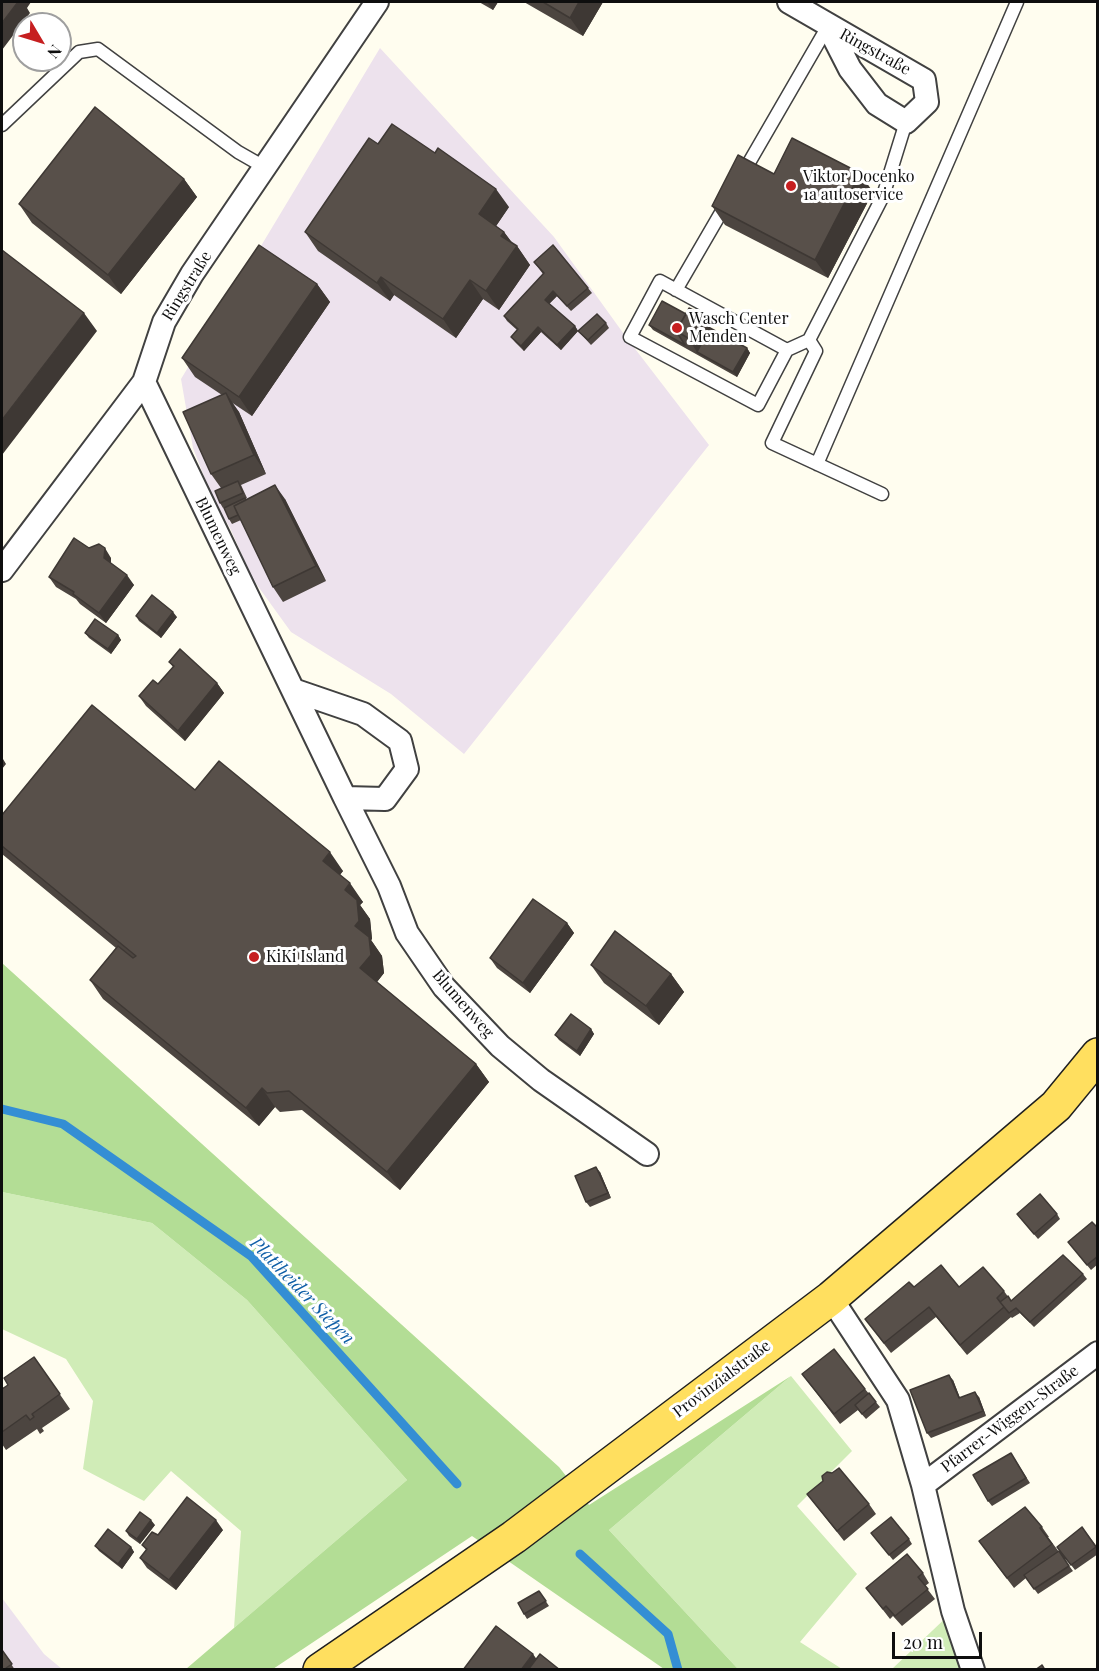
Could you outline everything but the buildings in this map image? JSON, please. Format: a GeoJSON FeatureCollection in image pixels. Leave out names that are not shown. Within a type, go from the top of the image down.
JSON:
{"type":"FeatureCollection","features":[{"type":"Feature","properties":{"kind":"main road","name":"Provinzialstraße"},"geometry":{"type":"LineString","coordinates":[[320,1670],[514,1537],[831,1298],[1056,1106],[1098,1055]]}},
{"type":"Feature","properties":{"kind":"street","name":"Ringstraße"},"geometry":{"type":"LineString","coordinates":[[2,570],[144,382],[164,322],[192,274],[377,2]]}},
{"type":"Feature","properties":{"kind":"street","name":"Ringstraße"},"geometry":{"type":"LineString","coordinates":[[789,2],[924,80],[927,102],[906,122],[877,104],[850,69],[828,26]]}},
{"type":"Feature","properties":{"kind":"street","name":"Blumenweg"},"geometry":{"type":"LineString","coordinates":[[144,382],[389,886],[407,933],[444,987],[508,1053],[541,1080],[647,1154]]}},
{"type":"Feature","properties":{"kind":"street"},"geometry":{"type":"LineString","coordinates":[[293,690],[363,714],[400,741],[407,769],[385,799],[345,798]]}},
{"type":"Feature","properties":{"kind":"street","name":"Pfarrer-Wiggen-Straße"},"geometry":{"type":"LineString","coordinates":[[831,1298],[898,1400],[923,1485],[953,1611],[973,1670]]}},
{"type":"Feature","properties":{"kind":"street","name":"Pfarrer-Wiggen-Straße"},"geometry":{"type":"LineString","coordinates":[[923,1485],[1098,1353]]}},
{"type":"Feature","properties":{"kind":"lane"},"geometry":{"type":"LineString","coordinates":[[817,464],[1017,2]]}},
{"type":"Feature","properties":{"kind":"lane"},"geometry":{"type":"LineString","coordinates":[[676,290],[828,26]]}},
{"type":"Feature","properties":{"kind":"lane"},"geometry":{"type":"LineString","coordinates":[[2,125],[79,52],[98,49],[238,152],[266,168]]}},
{"type":"Feature","properties":{"kind":"lane"},"geometry":{"type":"LineString","coordinates":[[787,350],[660,281],[630,337],[758,405],[787,350],[809,340],[883,196],[906,122]]}},
{"type":"Feature","properties":{"kind":"lane"},"geometry":{"type":"LineString","coordinates":[[809,340],[816,351],[772,443],[882,494]]}},
{"type":"Feature","properties":{"kind":"shaded area"},"geometry":{"type":"Polygon","coordinates":[[[380,48],[554,237],[626,337],[709,445],[464,754],[391,694],[291,632],[252,578],[230,528],[214,502],[193,448],[181,379],[380,48]]]}},
{"type":"Feature","properties":{"kind":"shaded area"},"geometry":{"type":"Polygon","coordinates":[[[2,1598],[44,1654],[62,1669],[2,1669],[2,1598]]]}},
{"type":"Feature","properties":{"kind":"green space"},"geometry":{"type":"Polygon","coordinates":[[[2,963],[559,1467],[589,1505],[791,1376],[609,1530],[738,1669],[664,1669],[472,1536],[273,1669],[186,1669],[407,1480],[247,1300],[152,1223],[2,1192],[2,963]]]}},
{"type":"Feature","properties":{"kind":"green space"},"geometry":{"type":"Polygon","coordinates":[[[2,1192],[152,1223],[247,1300],[407,1480],[234,1628],[241,1531],[171,1471],[144,1501],[83,1469],[93,1401],[66,1359],[2,1329],[2,1192]]]}},
{"type":"Feature","properties":{"kind":"green space"},"geometry":{"type":"Polygon","coordinates":[[[791,1376],[852,1451],[797,1506],[857,1574],[800,1642],[842,1669],[738,1669],[609,1530],[791,1376]]]}},
{"type":"Feature","properties":{"kind":"green space"},"geometry":{"type":"Polygon","coordinates":[[[953,1611],[973,1669],[892,1669],[953,1611]]]}},
{"type":"Feature","properties":{"kind":"waterway","name":"Plattheider Siepen"},"geometry":{"type":"LineString","coordinates":[[2,1109],[63,1124],[251,1256],[457,1484]]}},
{"type":"Feature","properties":{"kind":"waterway","name":"Plattheider Siepen"},"geometry":{"type":"LineString","coordinates":[[580,1554],[668,1634],[678,1670]]}},
{"type":"Feature","properties":{"kind":"place","name":"Viktor Docenko 1a autoservice"},"geometry":{"type":"Point","coordinates":[791,186]}},
{"type":"Feature","properties":{"kind":"place","name":"Wasch Center Menden"},"geometry":{"type":"Point","coordinates":[677,328]}},
{"type":"Feature","properties":{"kind":"place","name":"KiKi Island"},"geometry":{"type":"Point","coordinates":[254,957]}}]}
